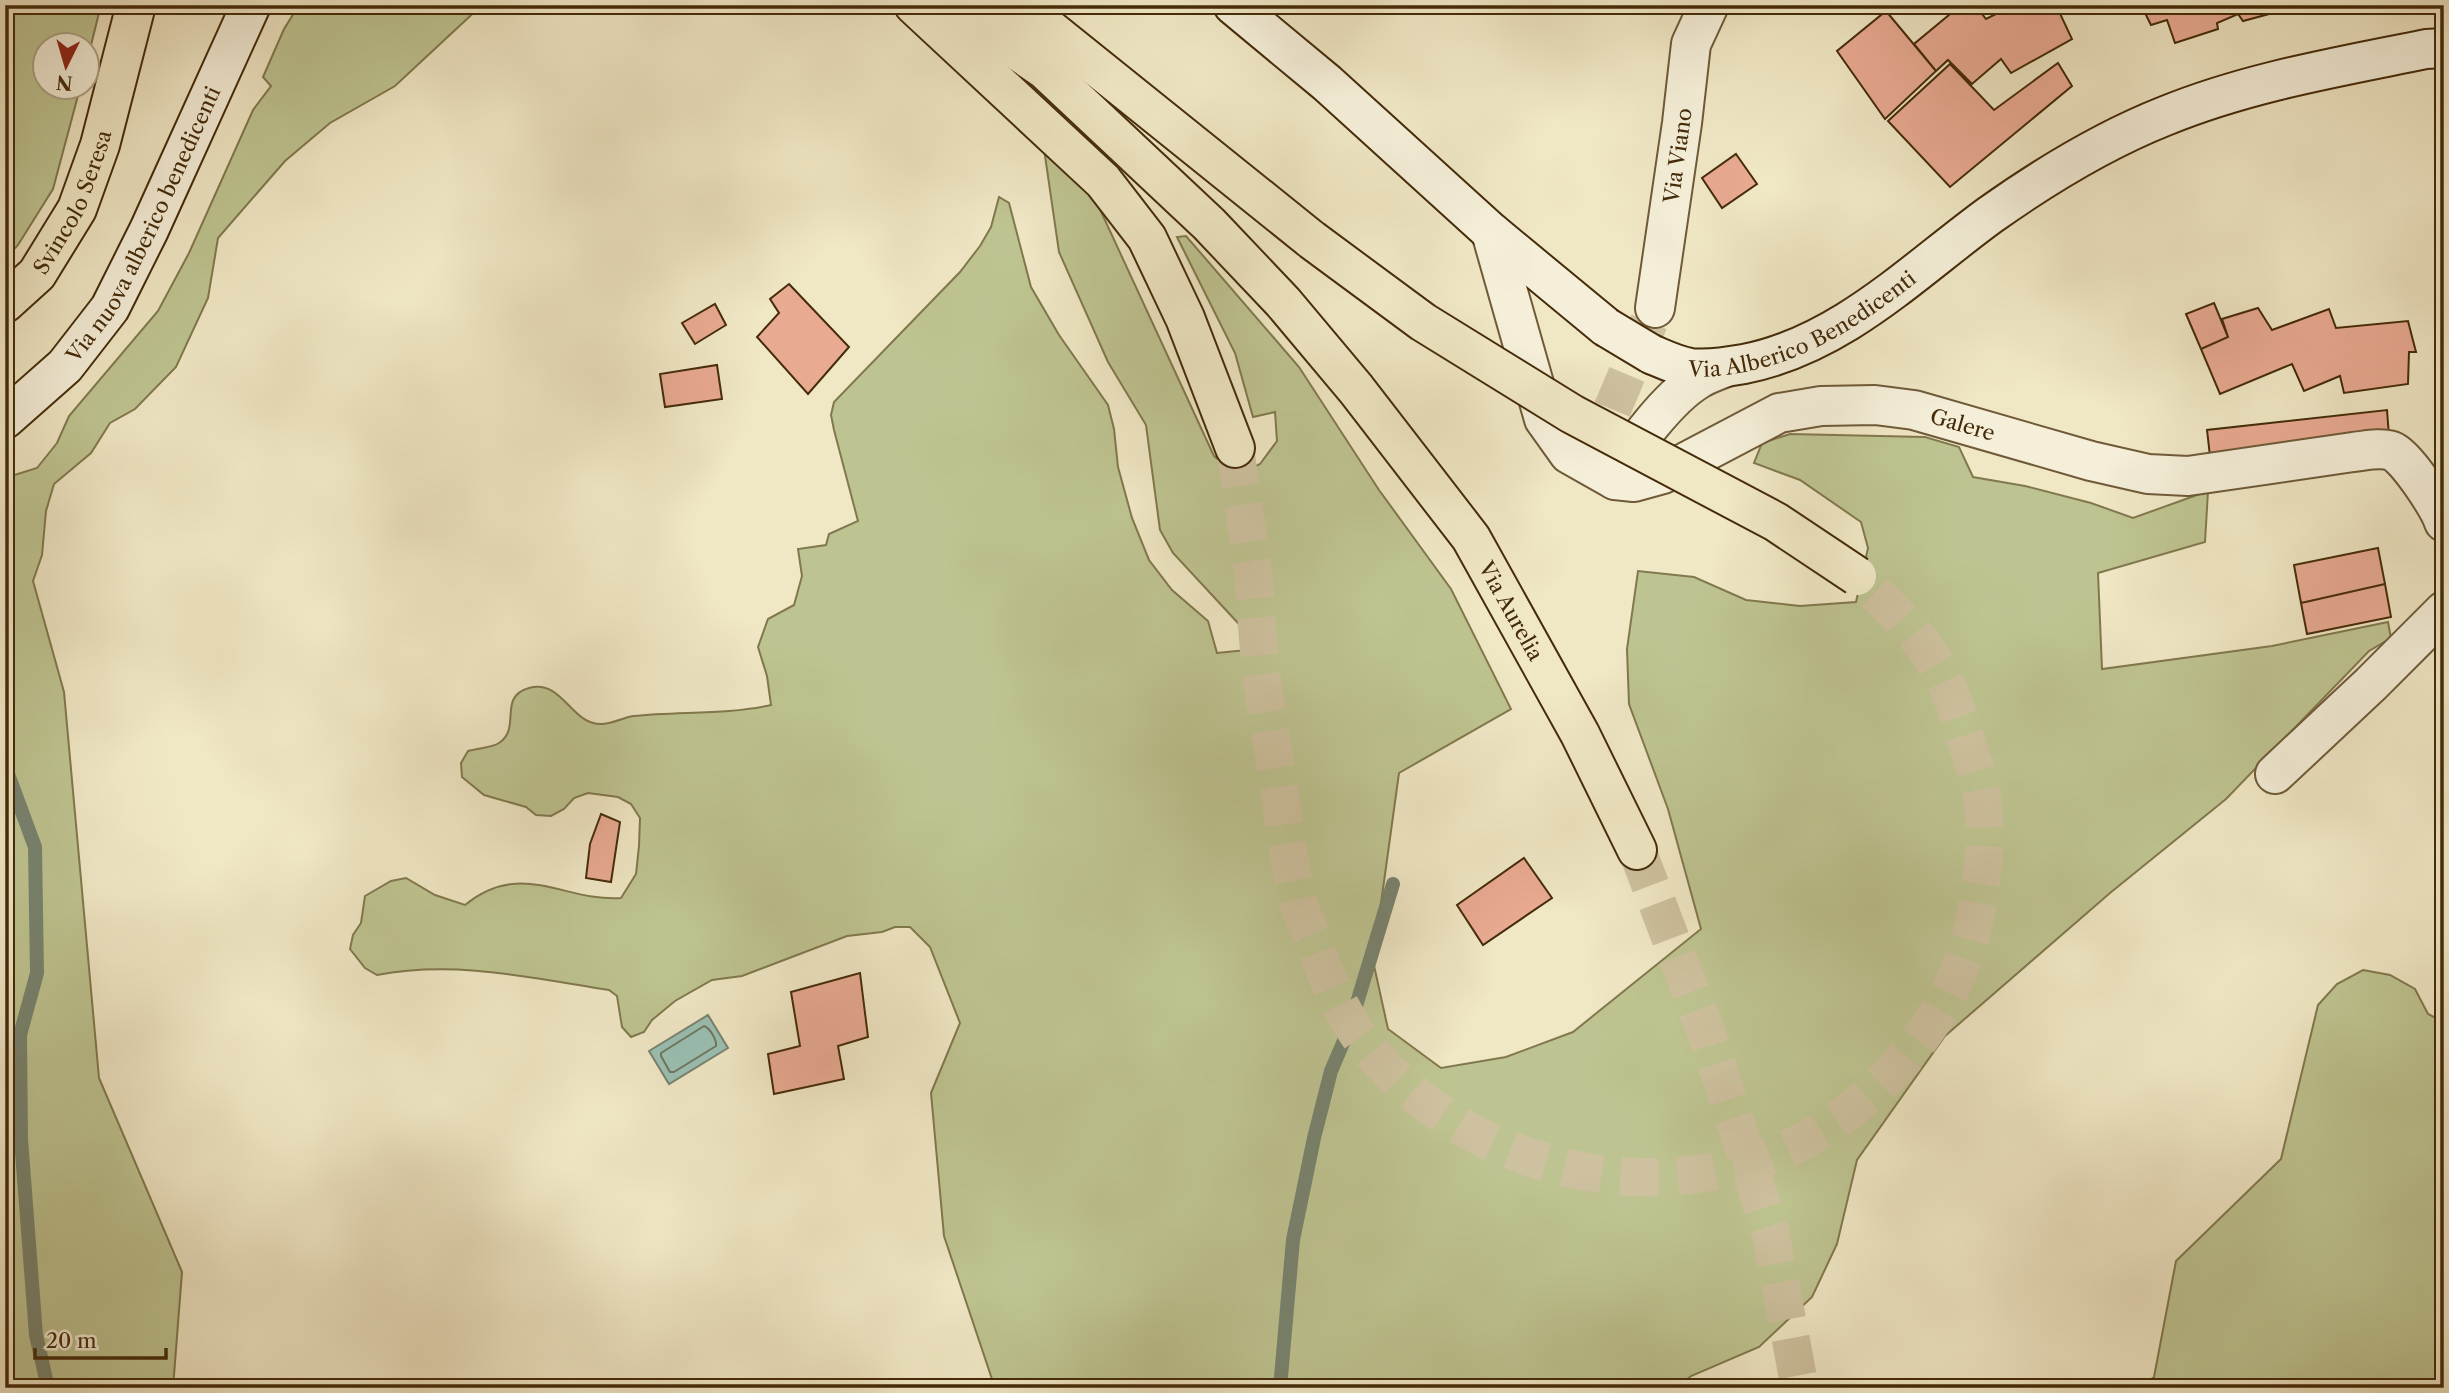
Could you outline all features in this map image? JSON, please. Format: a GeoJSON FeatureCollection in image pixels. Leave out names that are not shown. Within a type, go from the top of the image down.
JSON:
{"type":"FeatureCollection","features":[{"type":"Feature","properties":{"kind":"main road","name":"Svincolo Seresa"},"geometry":{"type":"LineString","coordinates":[[5,303],[37,274],[77,209],[100,145],[136,5]]}},
{"type":"Feature","properties":{"kind":"main road"},"geometry":{"type":"LineString","coordinates":[[914,5],[1103,181],[1147,238],[1185,318],[1235,448]]}},
{"type":"Feature","properties":{"kind":"main road","name":"Via Aurelia"},"geometry":{"type":"LineString","coordinates":[[952,5],[1045,70],[1209,224],[1283,302],[1356,389],[1471,538],[1580,734],[1637,850]]}},
{"type":"Feature","properties":{"kind":"main road"},"geometry":{"type":"LineString","coordinates":[[1013,5],[1042,23],[1312,240],[1423,322],[1560,407],[1776,522],[1857,576]]}},
{"type":"Feature","properties":{"kind":"street","name":"Via nuova alberico benedicenti"},"geometry":{"type":"LineString","coordinates":[[5,419],[65,366],[110,308],[149,230],[251,5]]}},
{"type":"Feature","properties":{"kind":"street","name":"Via Alberico Benedicenti"},"geometry":{"type":"LineString","coordinates":[[1233,5],[1327,83],[1491,232],[1606,327],[1651,354],[1690,368],[1724,368],[1771,359],[1829,334],[1889,293],[1991,215],[2074,159],[2165,116],[2280,78],[2426,49],[2444,48]]}},
{"type":"Feature","properties":{"kind":"street","name":"Via Viano"},"geometry":{"type":"LineString","coordinates":[[1655,307],[1691,44],[1709,5]]}},
{"type":"Feature","properties":{"kind":"street"},"geometry":{"type":"LineString","coordinates":[[1491,232],[1544,419],[1569,454],[1615,480],[1625,458],[1674,398],[1698,379],[1724,368]]}},
{"type":"Feature","properties":{"kind":"street","name":"Galere"},"geometry":{"type":"LineString","coordinates":[[1615,480],[1634,482],[1662,474],[1779,413],[1821,406],[1875,405],[1914,410],[2091,461],[2148,474],[2188,476],[2353,452],[2392,451],[2404,459],[2444,522]]}},
{"type":"Feature","properties":{"kind":"street"},"geometry":{"type":"LineString","coordinates":[[2275,774],[2444,611]]}},
{"type":"Feature","properties":{"kind":"green space"},"geometry":{"type":"Polygon","coordinates":[[[5,5],[101,5],[94,32],[32,32],[32,102],[76,102],[53,189],[18,245],[5,259],[5,5]]]}},
{"type":"Feature","properties":{"kind":"green space"},"geometry":{"type":"Polygon","coordinates":[[[299,5],[482,5],[395,86],[330,123],[285,161],[218,238],[208,298],[176,367],[135,409],[110,423],[91,453],[54,484],[46,511],[42,555],[33,581],[64,692],[99,1078],[182,1272],[173,1388],[5,1388],[5,478],[37,468],[57,443],[69,416],[158,311],[189,253],[253,110],[271,86],[263,77],[284,29],[299,5]]]}},
{"type":"Feature","properties":{"kind":"green space"},"geometry":{"type":"Polygon","coordinates":[[[1043,142],[1069,167],[1098,205],[1214,456],[1225,465],[1246,471],[1260,464],[1277,441],[1275,412],[1253,417],[1235,353],[1177,237],[1186,236],[1299,367],[1379,490],[1451,589],[1511,709],[1399,773],[1373,961],[1388,1029],[1441,1068],[1506,1057],[1573,1032],[1701,929],[1668,809],[1629,704],[1627,649],[1638,571],[1694,577],[1746,600],[1800,606],[1856,602],[1868,548],[1861,522],[1800,480],[1754,463],[1762,443],[1790,434],[1925,437],[1959,447],[1973,477],[2025,486],[2091,503],[2133,518],[2208,491],[2205,542],[2098,573],[2102,669],[2272,646],[2388,622],[2391,638],[2369,651],[2226,799],[2110,893],[1945,1036],[1857,1160],[1837,1244],[1812,1297],[1759,1347],[1691,1376],[1676,1388],[995,1388],[944,1236],[931,1093],[960,1023],[930,947],[910,927],[895,927],[882,932],[847,936],[742,976],[712,980],[675,1001],[652,1020],[644,1032],[631,1037],[622,1027],[617,996],[609,990],[464,970],[435,969],[377,975],[365,968],[350,949],[353,935],[361,923],[365,896],[391,881],[406,878],[435,895],[465,905],[485,892],[505,885],[524,884],[600,898],[621,898],[636,874],[639,846],[640,818],[631,804],[618,797],[588,793],[574,798],[564,809],[551,816],[536,815],[526,807],[484,795],[462,777],[461,763],[468,751],[496,745],[506,737],[514,698],[519,692],[529,688],[541,687],[550,690],[559,695],[581,717],[601,724],[633,716],[737,710],[771,705],[767,676],[758,647],[768,619],[794,605],[802,576],[798,549],[826,545],[829,534],[858,521],[834,430],[831,415],[834,402],[960,272],[991,227],[999,197],[1009,203],[1031,287],[1059,335],[1108,405],[1114,429],[1118,467],[1132,518],[1149,560],[1172,590],[1208,621],[1217,653],[1257,649],[1237,622],[1173,553],[1160,530],[1146,425],[1108,362],[1059,252],[1043,142]]]}},
{"type":"Feature","properties":{"kind":"green space"},"geometry":{"type":"Polygon","coordinates":[[[2363,970],[2390,975],[2415,989],[2428,1014],[2444,1022],[2444,1388],[2139,1388],[2154,1377],[2176,1261],[2281,1159],[2318,1005],[2337,984],[2363,970]]]}},
{"type":"Feature","properties":{"kind":"water"},"geometry":{"type":"Polygon","coordinates":[[[708,1015],[728,1048],[669,1084],[649,1051],[708,1015]]]}},
{"type":"Feature","properties":{"kind":"building"},"geometry":{"type":"Polygon","coordinates":[[[1961,5],[1975,5],[1986,19],[2014,5],[2056,5],[2072,39],[2011,73],[2001,59],[1972,84],[1948,60],[1936,71],[1914,44],[1961,5]]]}},
{"type":"Feature","properties":{"kind":"building"},"geometry":{"type":"Polygon","coordinates":[[[2141,5],[2287,5],[2288,9],[2243,21],[2238,14],[2217,23],[2218,29],[2175,43],[2167,20],[2151,25],[2141,5]]]}},
{"type":"Feature","properties":{"kind":"building"},"geometry":{"type":"Polygon","coordinates":[[[1886,11],[1936,71],[1885,119],[1837,51],[1886,11]]]}},
{"type":"Feature","properties":{"kind":"building"},"geometry":{"type":"Polygon","coordinates":[[[2058,63],[2072,86],[1950,187],[1888,121],[1950,64],[1994,110],[2058,63]]]}},
{"type":"Feature","properties":{"kind":"building"},"geometry":{"type":"Polygon","coordinates":[[[1736,154],[1757,184],[1722,208],[1702,178],[1736,154]]]}},
{"type":"Feature","properties":{"kind":"building"},"geometry":{"type":"Polygon","coordinates":[[[789,284],[849,347],[808,394],[757,337],[779,313],[770,299],[789,284]]]}},
{"type":"Feature","properties":{"kind":"building"},"geometry":{"type":"Polygon","coordinates":[[[2214,303],[2228,337],[2201,349],[2186,314],[2214,303]]]}},
{"type":"Feature","properties":{"kind":"building"},"geometry":{"type":"Polygon","coordinates":[[[715,304],[726,325],[695,344],[682,323],[715,304]]]}},
{"type":"Feature","properties":{"kind":"building"},"geometry":{"type":"Polygon","coordinates":[[[2258,308],[2272,330],[2329,309],[2336,328],[2408,321],[2416,352],[2409,352],[2408,384],[2344,393],[2340,376],[2304,391],[2292,364],[2220,394],[2201,349],[2228,337],[2222,319],[2258,308]]]}},
{"type":"Feature","properties":{"kind":"building"},"geometry":{"type":"Polygon","coordinates":[[[717,365],[722,399],[665,407],[660,374],[717,365]]]}},
{"type":"Feature","properties":{"kind":"building"},"geometry":{"type":"Polygon","coordinates":[[[2387,410],[2389,436],[2210,456],[2207,430],[2387,410]]]}},
{"type":"Feature","properties":{"kind":"building"},"geometry":{"type":"Polygon","coordinates":[[[2378,548],[2385,584],[2301,603],[2294,565],[2378,548]]]}},
{"type":"Feature","properties":{"kind":"building"},"geometry":{"type":"Polygon","coordinates":[[[2385,584],[2391,617],[2307,634],[2301,603],[2385,584]]]}},
{"type":"Feature","properties":{"kind":"building"},"geometry":{"type":"Polygon","coordinates":[[[601,814],[620,822],[611,882],[586,878],[590,844],[601,814]]]}},
{"type":"Feature","properties":{"kind":"building"},"geometry":{"type":"Polygon","coordinates":[[[1524,858],[1552,898],[1483,945],[1457,905],[1524,858]]]}},
{"type":"Feature","properties":{"kind":"building"},"geometry":{"type":"Polygon","coordinates":[[[860,973],[868,1037],[838,1046],[844,1079],[774,1094],[768,1054],[800,1046],[791,992],[860,973]]]}},
{"type":"Feature","properties":{"kind":"waterway"},"geometry":{"type":"LineString","coordinates":[[5,766],[35,847],[37,973],[20,1035],[21,1139],[36,1335],[48,1388]]}},
{"type":"Feature","properties":{"kind":"waterway"},"geometry":{"type":"LineString","coordinates":[[1280,1388],[1293,1240],[1314,1138],[1331,1071],[1349,1029],[1393,884]]}},
{"type":"Feature","properties":{"kind":"tunnel"},"geometry":{"type":"LineString","coordinates":[[1590,462],[1655,308]]}},
{"type":"Feature","properties":{"kind":"tunnel"},"geometry":{"type":"LineString","coordinates":[[1235,448],[1252,562],[1264,690],[1291,868],[1300,908],[1336,997],[1349,1020],[1381,1063],[1400,1082],[1443,1115],[1489,1141],[1521,1154],[1588,1172],[1622,1176],[1690,1175],[1758,1160],[1793,1146],[1827,1127],[1888,1077],[1914,1047],[1937,1014],[1955,980],[1968,945],[1980,889],[1984,852],[1984,814],[1980,782],[1953,701],[1934,661],[1908,626],[1857,576]]}},
{"type":"Feature","properties":{"kind":"tunnel"},"geometry":{"type":"LineString","coordinates":[[1637,850],[1709,1040],[1770,1230],[1800,1388]]}}]}
